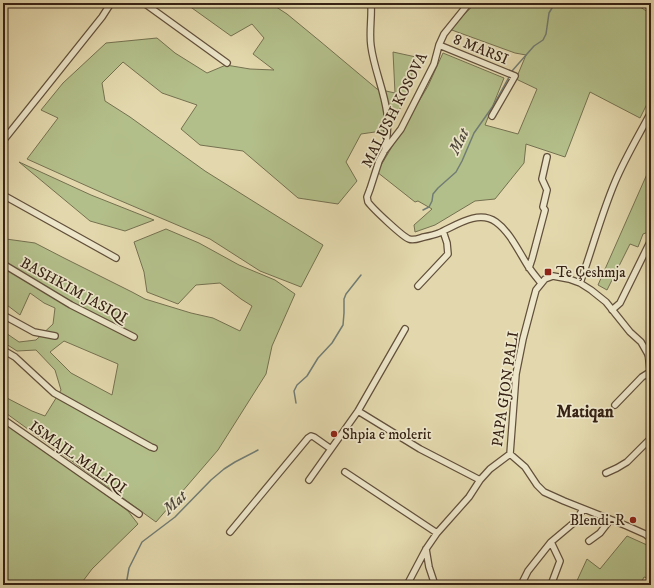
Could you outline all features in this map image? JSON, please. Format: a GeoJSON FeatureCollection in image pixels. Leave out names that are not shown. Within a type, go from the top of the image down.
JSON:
{"type":"FeatureCollection","features":[{"type":"Feature","properties":{"kind":"street"},"geometry":{"type":"LineString","coordinates":[[3,140],[102,17],[111,3]]}},
{"type":"Feature","properties":{"kind":"street"},"geometry":{"type":"LineString","coordinates":[[144,3],[227,63]]}},
{"type":"Feature","properties":{"kind":"street"},"geometry":{"type":"LineString","coordinates":[[371,3],[372,13],[369,36],[387,112],[388,126],[385,150]]}},
{"type":"Feature","properties":{"kind":"street","name":"MALUSH KOSOVA"},"geometry":{"type":"LineString","coordinates":[[469,3],[442,37],[434,64],[401,129],[385,150],[379,161],[367,200],[369,204],[406,237],[416,239],[437,234],[469,219],[490,219],[497,223],[508,234],[529,268],[541,283]]}},
{"type":"Feature","properties":{"kind":"street","name":"8 MARSI"},"geometry":{"type":"LineString","coordinates":[[439,45],[515,76],[492,116]]}},
{"type":"Feature","properties":{"kind":"street"},"geometry":{"type":"LineString","coordinates":[[580,283],[614,183],[651,112]]}},
{"type":"Feature","properties":{"kind":"street"},"geometry":{"type":"LineString","coordinates":[[529,268],[546,210],[543,208],[547,190],[542,179],[547,158]]}},
{"type":"Feature","properties":{"kind":"street"},"geometry":{"type":"LineString","coordinates":[[3,195],[116,258]]}},
{"type":"Feature","properties":{"kind":"street"},"geometry":{"type":"LineString","coordinates":[[418,286],[448,254],[447,243],[443,231]]}},
{"type":"Feature","properties":{"kind":"street"},"geometry":{"type":"LineString","coordinates":[[612,310],[620,303],[651,240]]}},
{"type":"Feature","properties":{"kind":"street","name":"BASHKIM JASIQI"},"geometry":{"type":"LineString","coordinates":[[3,264],[71,305],[134,337]]}},
{"type":"Feature","properties":{"kind":"street"},"geometry":{"type":"LineString","coordinates":[[541,283],[545,279],[553,276],[569,279],[592,290],[606,302],[630,332],[641,342],[650,355],[651,374],[642,377],[615,405]]}},
{"type":"Feature","properties":{"kind":"street","name":"PAPA GJON PALI"},"geometry":{"type":"LineString","coordinates":[[407,585],[426,549],[437,533],[469,497],[480,480],[490,469],[510,454],[516,374],[523,339],[536,290],[541,283]]}},
{"type":"Feature","properties":{"kind":"street"},"geometry":{"type":"LineString","coordinates":[[3,315],[34,332],[55,336]]}},
{"type":"Feature","properties":{"kind":"street"},"geometry":{"type":"LineString","coordinates":[[309,480],[358,411],[405,329]]}},
{"type":"Feature","properties":{"kind":"street"},"geometry":{"type":"LineString","coordinates":[[3,350],[14,357],[54,393],[154,448]]}},
{"type":"Feature","properties":{"kind":"street"},"geometry":{"type":"LineString","coordinates":[[358,411],[420,449],[480,480]]}},
{"type":"Feature","properties":{"kind":"street","name":"ISMAJL MALIQI"},"geometry":{"type":"LineString","coordinates":[[3,419],[139,514]]}},
{"type":"Feature","properties":{"kind":"street"},"geometry":{"type":"LineString","coordinates":[[230,532],[308,438],[314,436],[331,449]]}},
{"type":"Feature","properties":{"kind":"street"},"geometry":{"type":"LineString","coordinates":[[606,473],[627,462],[651,438]]}},
{"type":"Feature","properties":{"kind":"street"},"geometry":{"type":"LineString","coordinates":[[510,454],[525,467],[537,485],[544,492],[645,534],[651,539]]}},
{"type":"Feature","properties":{"kind":"street"},"geometry":{"type":"LineString","coordinates":[[345,472],[437,533]]}},
{"type":"Feature","properties":{"kind":"street"},"geometry":{"type":"LineString","coordinates":[[521,585],[528,571],[551,542],[576,521],[583,509]]}},
{"type":"Feature","properties":{"kind":"street"},"geometry":{"type":"LineString","coordinates":[[589,541],[600,533],[610,520]]}},
{"type":"Feature","properties":{"kind":"street"},"geometry":{"type":"LineString","coordinates":[[551,542],[560,561],[551,585]]}},
{"type":"Feature","properties":{"kind":"street"},"geometry":{"type":"LineString","coordinates":[[426,549],[429,567],[435,585]]}},
{"type":"Feature","properties":{"kind":"green space"},"geometry":{"type":"Polygon","coordinates":[[[185,3],[270,3],[287,14],[377,89],[395,93],[393,52],[416,57],[407,95],[389,130],[361,134],[346,162],[357,181],[338,204],[298,198],[243,151],[200,145],[181,129],[197,105],[162,93],[123,62],[102,83],[105,101],[130,117],[205,171],[323,245],[301,287],[260,271],[210,239],[27,159],[58,118],[41,110],[63,83],[106,43],[157,38],[175,53],[207,73],[226,65],[250,69],[274,70],[253,54],[264,38],[252,24],[231,36],[185,3]]]}},
{"type":"Feature","properties":{"kind":"green space"},"geometry":{"type":"Polygon","coordinates":[[[476,3],[634,3],[651,14],[651,96],[640,118],[590,92],[565,157],[526,144],[524,163],[495,199],[475,201],[435,225],[415,232],[414,225],[432,209],[418,201],[415,202],[377,172],[428,86],[443,53],[504,78],[485,125],[518,134],[537,89],[516,79],[526,55],[515,53],[449,29],[476,3]]]}},
{"type":"Feature","properties":{"kind":"green space"},"geometry":{"type":"Polygon","coordinates":[[[19,162],[91,195],[154,220],[125,231],[90,221],[19,162]]]}},
{"type":"Feature","properties":{"kind":"green space"},"geometry":{"type":"Polygon","coordinates":[[[651,165],[651,231],[643,234],[638,247],[630,244],[607,290],[598,285],[651,165]]]}},
{"type":"Feature","properties":{"kind":"green space"},"geometry":{"type":"Polygon","coordinates":[[[166,229],[199,243],[239,265],[275,280],[295,294],[272,346],[266,374],[218,450],[156,522],[3,411],[3,396],[45,416],[61,390],[55,370],[36,350],[17,351],[3,342],[3,331],[19,342],[36,340],[53,324],[55,308],[44,303],[30,293],[20,315],[3,302],[3,235],[6,239],[35,243],[145,299],[213,318],[240,331],[252,306],[220,283],[196,285],[178,304],[147,292],[144,272],[134,242],[166,229]],[[64,341],[50,352],[71,373],[112,395],[118,364],[64,341]]]}},
{"type":"Feature","properties":{"kind":"green space"},"geometry":{"type":"Polygon","coordinates":[[[3,420],[128,511],[138,524],[92,569],[80,585],[3,585],[3,420]]]}},
{"type":"Feature","properties":{"kind":"green space"},"geometry":{"type":"Polygon","coordinates":[[[627,536],[647,545],[651,552],[651,579],[644,577],[640,585],[575,585],[587,559],[600,569],[627,536]]]}},
{"type":"Feature","properties":{"kind":"waterway","name":"Mat"},"geometry":{"type":"LineString","coordinates":[[512,71],[534,46],[543,40],[546,34],[549,13],[555,3]]}},
{"type":"Feature","properties":{"kind":"waterway","name":"Mat"},"geometry":{"type":"LineString","coordinates":[[423,210],[429,207],[433,194],[438,188],[456,172],[474,133],[493,106],[509,77]]}},
{"type":"Feature","properties":{"kind":"waterway","name":"Mat"},"geometry":{"type":"LineString","coordinates":[[296,403],[294,391],[297,385],[307,376],[318,358],[332,343],[343,325],[344,299],[346,294],[361,275]]}},
{"type":"Feature","properties":{"kind":"waterway","name":"Mat"},"geometry":{"type":"LineString","coordinates":[[126,585],[129,568],[142,542],[175,517],[211,480],[224,469],[258,450]]}},
{"type":"Feature","properties":{"kind":"place","name":"Te Çeshmja"},"geometry":{"type":"Point","coordinates":[548,272]}},
{"type":"Feature","properties":{"kind":"place","name":"Shpia e molerit"},"geometry":{"type":"Point","coordinates":[334,434]}},
{"type":"Feature","properties":{"kind":"place","name":"Blendi-R"},"geometry":{"type":"Point","coordinates":[633,520]}},
{"type":"Feature","properties":{"kind":"district","name":"Matiqan"},"geometry":{"type":"Point","coordinates":[585,411]}}]}
